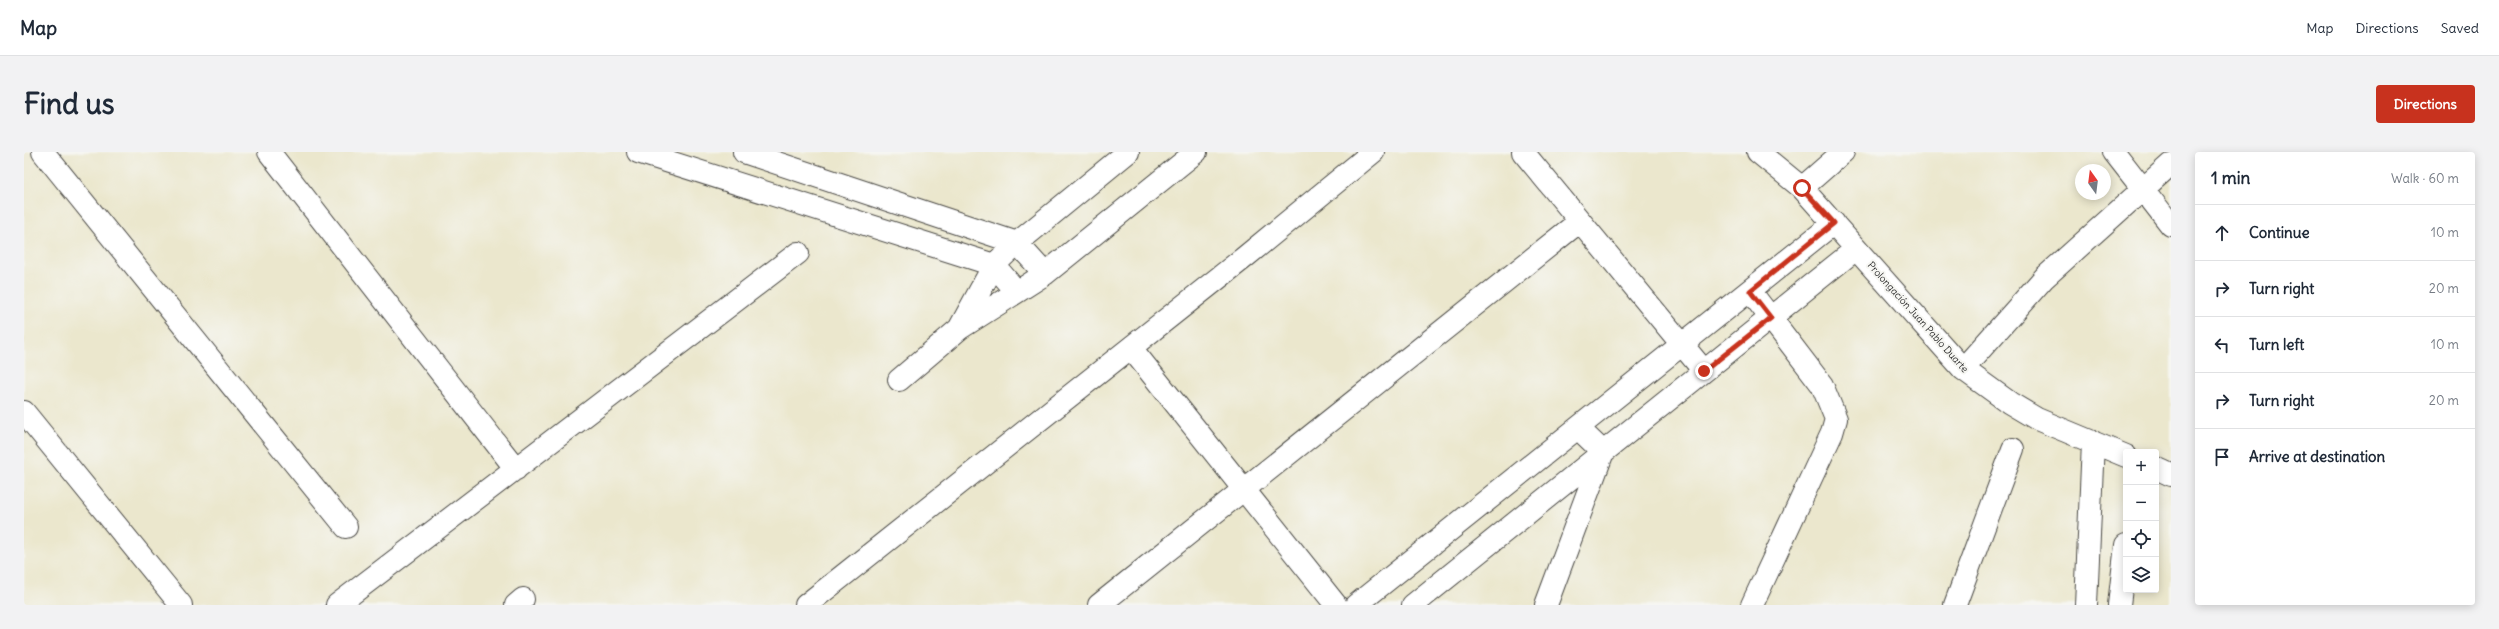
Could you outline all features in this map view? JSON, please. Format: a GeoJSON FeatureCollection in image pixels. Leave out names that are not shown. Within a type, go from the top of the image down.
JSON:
{"type":"FeatureCollection","features":[{"type":"Feature","properties":{"kind":"street"},"geometry":{"type":"LineString","coordinates":[[42,152],[346,527]]}},
{"type":"Feature","properties":{"kind":"street"},"geometry":{"type":"LineString","coordinates":[[269,152],[516,469]]}},
{"type":"Feature","properties":{"kind":"street"},"geometry":{"type":"LineString","coordinates":[[638,152],[994,265],[1017,292]]}},
{"type":"Feature","properties":{"kind":"street"},"geometry":{"type":"LineString","coordinates":[[744,152],[1017,243],[1045,274]]}},
{"type":"Feature","properties":{"kind":"street"},"geometry":{"type":"LineString","coordinates":[[959,329],[994,265],[1017,243],[1128,152]]}},
{"type":"Feature","properties":{"kind":"street"},"geometry":{"type":"LineString","coordinates":[[899,380],[959,329],[1045,274],[1196,152]]}},
{"type":"Feature","properties":{"kind":"street"},"geometry":{"type":"LineString","coordinates":[[806,605],[1131,348],[1373,152]]}},
{"type":"Feature","properties":{"kind":"street"},"geometry":{"type":"LineString","coordinates":[[1523,152],[1704,371]]}},
{"type":"Feature","properties":{"kind":"street","name":"Prolongación Juan Pablo Duarte"},"geometry":{"type":"LineString","coordinates":[[1758,152],[1802,188],[1963,369],[2010,403],[2037,419],[2123,455]]}},
{"type":"Feature","properties":{"kind":"street"},"geometry":{"type":"LineString","coordinates":[[1802,188],[1843,152]]}},
{"type":"Feature","properties":{"kind":"street"},"geometry":{"type":"LineString","coordinates":[[2114,152],[2142,190],[2171,225]]}},
{"type":"Feature","properties":{"kind":"street"},"geometry":{"type":"LineString","coordinates":[[1963,369],[2044,278],[2171,164]]}},
{"type":"Feature","properties":{"kind":"street"},"geometry":{"type":"LineString","coordinates":[[1099,605],[1243,488],[1580,221]]}},
{"type":"Feature","properties":{"kind":"street"},"geometry":{"type":"LineString","coordinates":[[1356,605],[1834,223]]}},
{"type":"Feature","properties":{"kind":"street"},"geometry":{"type":"LineString","coordinates":[[1413,605],[1856,249]]}},
{"type":"Feature","properties":{"kind":"street"},"geometry":{"type":"LineString","coordinates":[[337,605],[798,253]]}},
{"type":"Feature","properties":{"kind":"street"},"geometry":{"type":"LineString","coordinates":[[1750,291],[1822,385],[1836,419],[1832,433],[1752,605]]}},
{"type":"Feature","properties":{"kind":"street"},"geometry":{"type":"LineString","coordinates":[[1131,348],[1336,605]]}},
{"type":"Feature","properties":{"kind":"street"},"geometry":{"type":"LineString","coordinates":[[24,412],[181,605]]}},
{"type":"Feature","properties":{"kind":"street"},"geometry":{"type":"LineString","coordinates":[[1578,428],[1603,452]]}},
{"type":"Feature","properties":{"kind":"street"},"geometry":{"type":"LineString","coordinates":[[2086,605],[2093,442]]}},
{"type":"Feature","properties":{"kind":"street"},"geometry":{"type":"LineString","coordinates":[[1955,605],[2013,449]]}},
{"type":"Feature","properties":{"kind":"street"},"geometry":{"type":"LineString","coordinates":[[1546,605],[1603,452]]}},
{"type":"Feature","properties":{"kind":"street"},"geometry":{"type":"LineString","coordinates":[[2159,469],[2171,475]]}},
{"type":"Feature","properties":{"kind":"street"},"geometry":{"type":"LineString","coordinates":[[2119,605],[2125,557]]}},
{"type":"Feature","properties":{"kind":"route"},"geometry":{"type":"LineString","coordinates":[[1704,371],[1771,318],[1750,291],[1834,223],[1802,188]]}}]}
